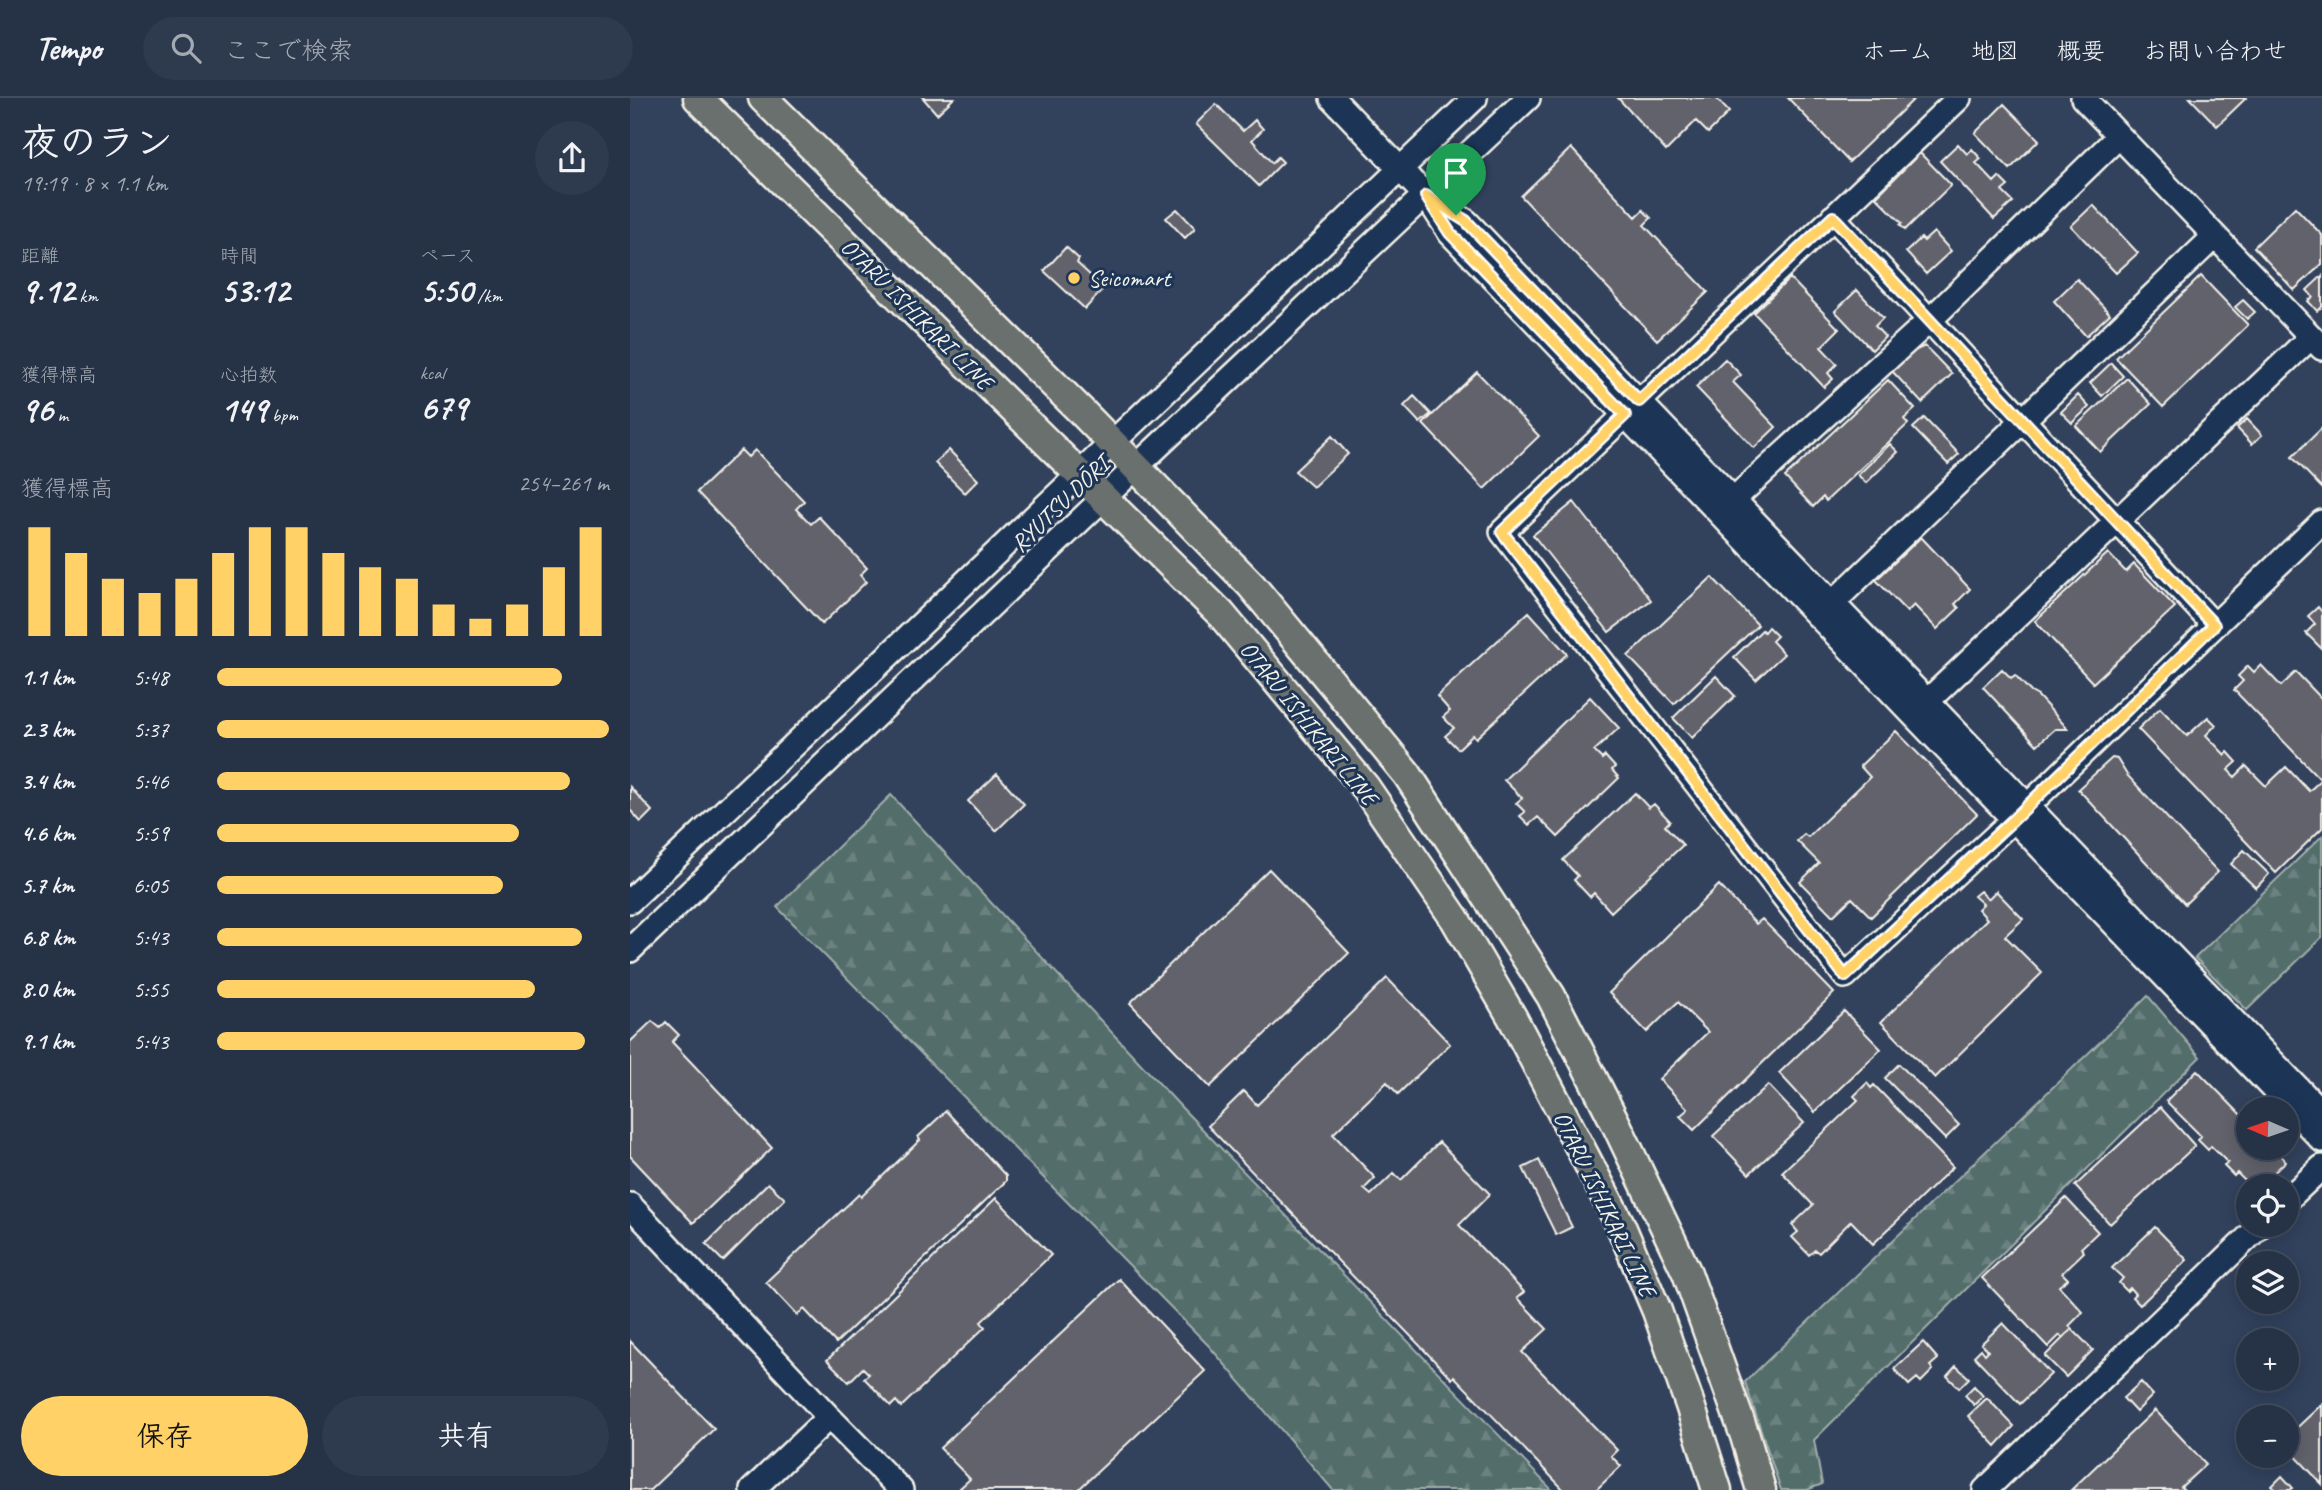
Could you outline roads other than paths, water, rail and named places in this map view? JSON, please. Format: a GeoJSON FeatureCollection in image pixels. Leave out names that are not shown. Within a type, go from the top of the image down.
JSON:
{"type":"FeatureCollection","features":[{"type":"Feature","properties":{"kind":"main road","name":"OTARU ISHIKARI LINE"},"geometry":{"type":"LineString","coordinates":[[698,98],[1221,614],[1364,787],[1455,919],[1512,1017],[1620,1224],[1657,1311],[1717,1490]]}},
{"type":"Feature","properties":{"kind":"main road","name":"OTARU ISHIKARI LINE"},"geometry":{"type":"LineString","coordinates":[[763,98],[1251,585],[1407,774],[1551,996],[1617,1126],[1686,1273],[1745,1436],[1761,1490]]}},
{"type":"Feature","properties":{"kind":"street"},"geometry":{"type":"LineString","coordinates":[[1332,98],[1426,196],[1450,233],[1632,408],[2020,812],[2322,1113]]}},
{"type":"Feature","properties":{"kind":"street","name":"RYUTSU DŌRI"},"geometry":{"type":"LineString","coordinates":[[630,901],[1475,98]]}},
{"type":"Feature","properties":{"kind":"street","name":"RYUTSU DŌRI"},"geometry":{"type":"LineString","coordinates":[[630,950],[1528,98]]}},
{"type":"Feature","properties":{"kind":"street"},"geometry":{"type":"LineString","coordinates":[[1959,98],[1502,532],[1845,976],[2322,522]]}},
{"type":"Feature","properties":{"kind":"street"},"geometry":{"type":"LineString","coordinates":[[1920,708],[2117,522],[2316,342],[2083,98]]}},
{"type":"Feature","properties":{"kind":"street"},"geometry":{"type":"LineString","coordinates":[[1726,506],[1930,320],[2119,136]]}},
{"type":"Feature","properties":{"kind":"street"},"geometry":{"type":"LineString","coordinates":[[1833,217],[2214,625]]}},
{"type":"Feature","properties":{"kind":"street"},"geometry":{"type":"LineString","coordinates":[[1825,610],[2214,236]]}},
{"type":"Feature","properties":{"kind":"street"},"geometry":{"type":"LineString","coordinates":[[2020,812],[2322,1140]]}},
{"type":"Feature","properties":{"kind":"street"},"geometry":{"type":"LineString","coordinates":[[2299,1189],[2322,1167]]}},
{"type":"Feature","properties":{"kind":"street"},"geometry":{"type":"LineString","coordinates":[[630,1205],[901,1490]]}},
{"type":"Feature","properties":{"kind":"street"},"geometry":{"type":"LineString","coordinates":[[1985,1490],[2249,1237]]}},
{"type":"Feature","properties":{"kind":"street"},"geometry":{"type":"LineString","coordinates":[[752,1490],[829,1417]]}},
{"type":"Feature","properties":{"kind":"place","name":"Seicomart"},"geometry":{"type":"Point","coordinates":[1074,278]}}]}
